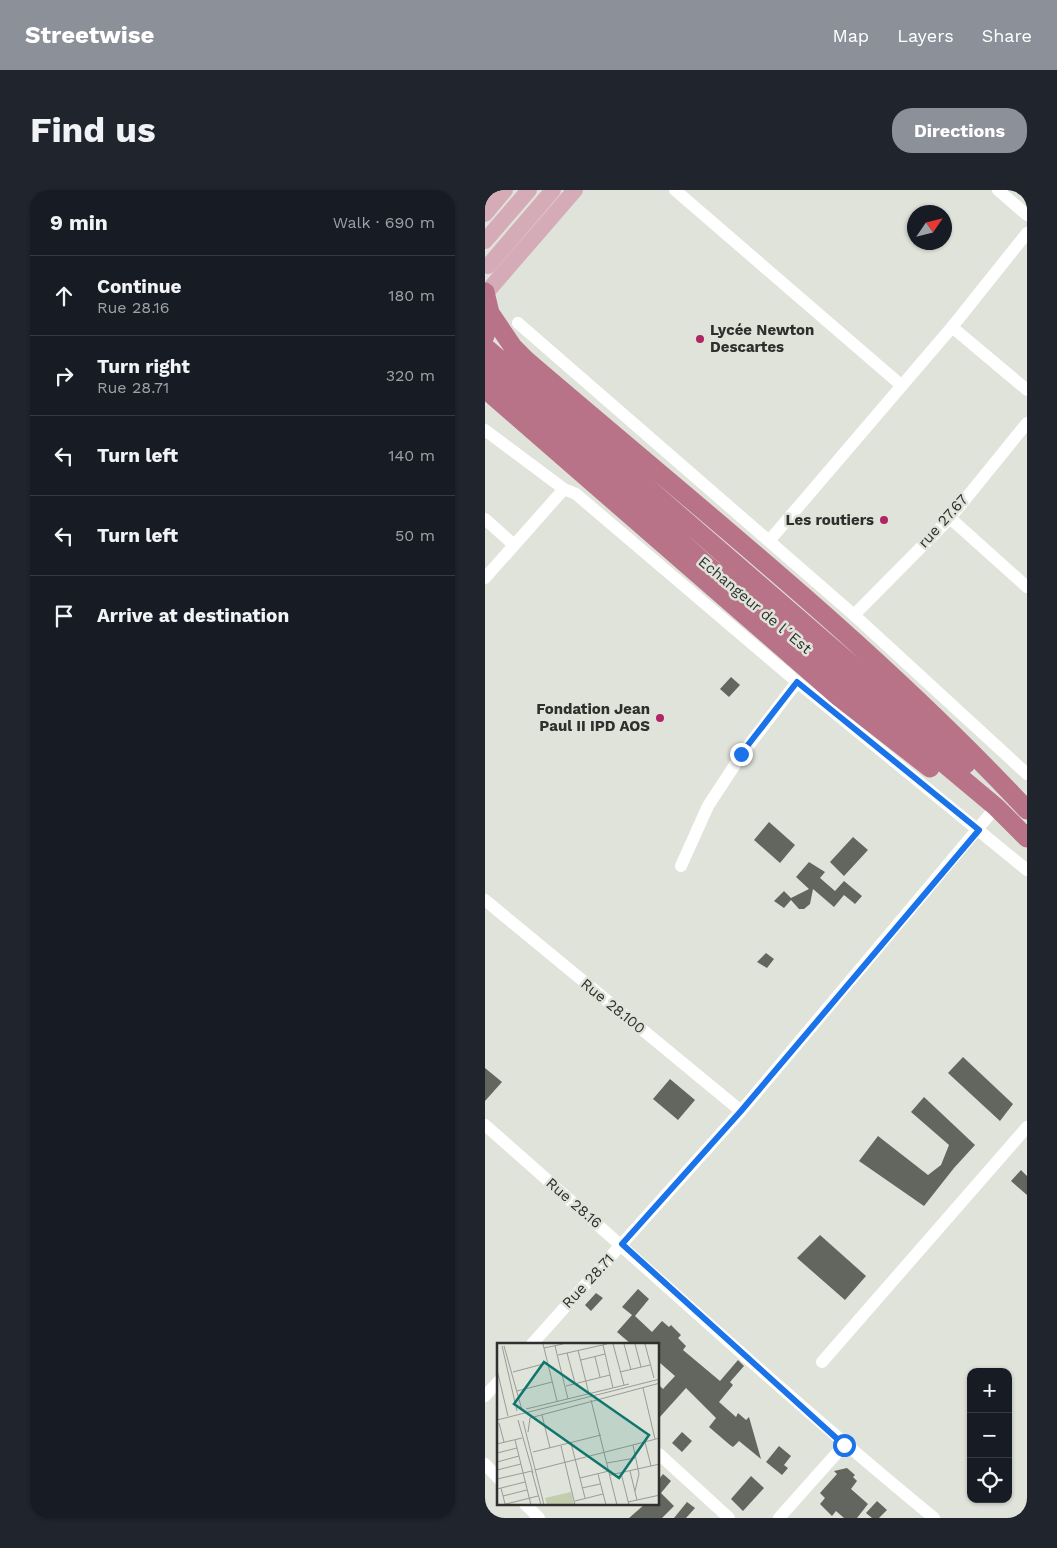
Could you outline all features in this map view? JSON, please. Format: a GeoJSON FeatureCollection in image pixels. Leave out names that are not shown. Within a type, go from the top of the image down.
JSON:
{"type":"FeatureCollection","features":[{"type":"Feature","properties":{"kind":"highway"},"geometry":{"type":"LineString","coordinates":[[485,293],[490,313],[513,348],[851,639],[994,775],[1027,810]]}},
{"type":"Feature","properties":{"kind":"highway"},"geometry":{"type":"LineString","coordinates":[[485,336],[490,313]]}},
{"type":"Feature","properties":{"kind":"highway","name":"Echangeur de l´Est"},"geometry":{"type":"LineString","coordinates":[[485,347],[706,552],[996,807],[1027,838]]}},
{"type":"Feature","properties":{"kind":"highway","name":"Echangeur de l´Est"},"geometry":{"type":"LineString","coordinates":[[485,369],[1027,817]]}},
{"type":"Feature","properties":{"kind":"highway"},"geometry":{"type":"LineString","coordinates":[[485,389],[839,697],[930,768],[996,807]]}},
{"type":"Feature","properties":{"kind":"main road"},"geometry":{"type":"LineString","coordinates":[[485,214],[505,190]]}},
{"type":"Feature","properties":{"kind":"main road"},"geometry":{"type":"LineString","coordinates":[[485,241],[529,190]]}},
{"type":"Feature","properties":{"kind":"main road"},"geometry":{"type":"LineString","coordinates":[[488,266],[553,190]]}},
{"type":"Feature","properties":{"kind":"main road"},"geometry":{"type":"LineString","coordinates":[[485,293],[575,190]]}},
{"type":"Feature","properties":{"kind":"street"},"geometry":{"type":"LineString","coordinates":[[675,190],[901,385]]}},
{"type":"Feature","properties":{"kind":"street"},"geometry":{"type":"LineString","coordinates":[[998,190],[1027,215]]}},
{"type":"Feature","properties":{"kind":"street"},"geometry":{"type":"LineString","coordinates":[[769,541],[952,327],[1027,234]]}},
{"type":"Feature","properties":{"kind":"street"},"geometry":{"type":"LineString","coordinates":[[518,323],[854,615],[1024,766]]}},
{"type":"Feature","properties":{"kind":"street"},"geometry":{"type":"LineString","coordinates":[[952,327],[1027,390]]}},
{"type":"Feature","properties":{"kind":"street","name":"rue 27.67"},"geometry":{"type":"LineString","coordinates":[[854,615],[950,518],[1027,423]]}},
{"type":"Feature","properties":{"kind":"street"},"geometry":{"type":"LineString","coordinates":[[485,430],[564,489],[576,494],[797,682],[1027,870]]}},
{"type":"Feature","properties":{"kind":"street"},"geometry":{"type":"LineString","coordinates":[[485,578],[564,489]]}},
{"type":"Feature","properties":{"kind":"street"},"geometry":{"type":"LineString","coordinates":[[485,518],[514,545]]}},
{"type":"Feature","properties":{"kind":"street"},"geometry":{"type":"LineString","coordinates":[[950,518],[1027,587]]}},
{"type":"Feature","properties":{"kind":"street"},"geometry":{"type":"LineString","coordinates":[[681,866],[708,806],[741,754],[797,682]]}},
{"type":"Feature","properties":{"kind":"street","name":"Rue 28.71"},"geometry":{"type":"LineString","coordinates":[[538,1342],[622,1244],[741,1111],[979,830],[996,807]]}},
{"type":"Feature","properties":{"kind":"street","name":"Rue 28.100"},"geometry":{"type":"LineString","coordinates":[[487,908],[741,1111]]}},
{"type":"Feature","properties":{"kind":"street","name":"Rue 28.16"},"geometry":{"type":"LineString","coordinates":[[485,1125],[622,1244],[844,1445],[934,1518]]}},
{"type":"Feature","properties":{"kind":"street"},"geometry":{"type":"LineString","coordinates":[[822,1362],[1027,1127]]}},
{"type":"Feature","properties":{"kind":"street"},"geometry":{"type":"LineString","coordinates":[[486,1394],[497,1383]]}},
{"type":"Feature","properties":{"kind":"street"},"geometry":{"type":"LineString","coordinates":[[779,1518],[844,1445]]}},
{"type":"Feature","properties":{"kind":"street"},"geometry":{"type":"LineString","coordinates":[[660,1455],[729,1518]]}},
{"type":"Feature","properties":{"kind":"street"},"geometry":{"type":"LineString","coordinates":[[485,1464],[497,1477]]}},
{"type":"Feature","properties":{"kind":"street"},"geometry":{"type":"LineString","coordinates":[[527,1506],[538,1518]]}},
{"type":"Feature","properties":{"kind":"building"},"geometry":{"type":"Polygon","coordinates":[[[731,677],[740,685],[729,697],[720,689],[731,677]]]}},
{"type":"Feature","properties":{"kind":"building"},"geometry":{"type":"Polygon","coordinates":[[[769,822],[795,845],[780,863],[754,840],[769,822]]]}},
{"type":"Feature","properties":{"kind":"building"},"geometry":{"type":"Polygon","coordinates":[[[853,837],[868,850],[844,876],[830,862],[853,837]]]}},
{"type":"Feature","properties":{"kind":"building"},"geometry":{"type":"Polygon","coordinates":[[[809,862],[825,872],[820,878],[835,891],[844,881],[862,896],[855,904],[844,895],[834,907],[813,889],[810,904],[804,909],[799,909],[791,900],[784,908],[774,901],[784,891],[791,898],[809,889],[796,877],[809,862]]]}},
{"type":"Feature","properties":{"kind":"building"},"geometry":{"type":"Polygon","coordinates":[[[766,953],[774,959],[767,968],[757,962],[766,953]]]}},
{"type":"Feature","properties":{"kind":"building"},"geometry":{"type":"Polygon","coordinates":[[[963,1057],[1013,1104],[1000,1121],[948,1073],[963,1057]]]}},
{"type":"Feature","properties":{"kind":"building"},"geometry":{"type":"Polygon","coordinates":[[[485,1068],[502,1082],[485,1101],[485,1068]]]}},
{"type":"Feature","properties":{"kind":"building"},"geometry":{"type":"Polygon","coordinates":[[[670,1079],[695,1100],[678,1120],[653,1099],[670,1079]]]}},
{"type":"Feature","properties":{"kind":"building"},"geometry":{"type":"Polygon","coordinates":[[[924,1097],[975,1145],[924,1206],[859,1161],[878,1136],[928,1175],[941,1165],[949,1145],[911,1112],[924,1097]]]}},
{"type":"Feature","properties":{"kind":"building"},"geometry":{"type":"Polygon","coordinates":[[[1021,1170],[1027,1176],[1027,1195],[1011,1181],[1021,1170]]]}},
{"type":"Feature","properties":{"kind":"building"},"geometry":{"type":"Polygon","coordinates":[[[820,1235],[866,1276],[845,1300],[797,1258],[820,1235]]]}},
{"type":"Feature","properties":{"kind":"building"},"geometry":{"type":"Polygon","coordinates":[[[638,1289],[649,1299],[635,1316],[652,1332],[662,1321],[669,1327],[671,1325],[681,1335],[678,1338],[686,1346],[683,1350],[720,1381],[738,1360],[744,1366],[730,1382],[733,1385],[719,1402],[736,1417],[738,1413],[746,1420],[749,1417],[761,1459],[739,1441],[733,1447],[709,1427],[716,1418],[686,1388],[660,1417],[660,1386],[663,1389],[675,1376],[660,1363],[660,1343],[630,1343],[617,1332],[632,1315],[622,1307],[638,1289]]]}},
{"type":"Feature","properties":{"kind":"building"},"geometry":{"type":"Polygon","coordinates":[[[596,1293],[603,1298],[591,1311],[585,1305],[596,1293]]]}},
{"type":"Feature","properties":{"kind":"building"},"geometry":{"type":"Polygon","coordinates":[[[682,1432],[692,1441],[682,1452],[672,1443],[682,1432]]]}},
{"type":"Feature","properties":{"kind":"building"},"geometry":{"type":"Polygon","coordinates":[[[779,1446],[791,1456],[784,1465],[788,1468],[782,1475],[766,1462],[779,1446]]]}},
{"type":"Feature","properties":{"kind":"building"},"geometry":{"type":"Polygon","coordinates":[[[847,1468],[855,1475],[853,1477],[857,1481],[851,1489],[868,1504],[857,1518],[844,1518],[836,1511],[832,1516],[820,1504],[825,1498],[820,1493],[837,1474],[834,1471],[847,1468]]]}},
{"type":"Feature","properties":{"kind":"building"},"geometry":{"type":"Polygon","coordinates":[[[663,1474],[671,1481],[661,1493],[674,1506],[662,1518],[629,1518],[643,1506],[660,1506],[660,1478],[663,1474]]]}},
{"type":"Feature","properties":{"kind":"building"},"geometry":{"type":"Polygon","coordinates":[[[751,1476],[764,1488],[743,1511],[731,1499],[751,1476]]]}},
{"type":"Feature","properties":{"kind":"building"},"geometry":{"type":"Polygon","coordinates":[[[877,1501],[887,1510],[879,1518],[872,1518],[866,1513],[877,1501]]]}},
{"type":"Feature","properties":{"kind":"building"},"geometry":{"type":"Polygon","coordinates":[[[687,1502],[695,1508],[686,1518],[674,1518],[687,1502]]]}},
{"type":"Feature","properties":{"kind":"place","name":"Lycée Newton Descartes"},"geometry":{"type":"Point","coordinates":[700,339]}},
{"type":"Feature","properties":{"kind":"place","name":"Les routiers"},"geometry":{"type":"Point","coordinates":[884,520]}},
{"type":"Feature","properties":{"kind":"place","name":"Fondation Jean Paul II IPD AOS"},"geometry":{"type":"Point","coordinates":[660,718]}},
{"type":"Feature","properties":{"kind":"route"},"geometry":{"type":"LineString","coordinates":[[741,754],[797,682],[979,830],[741,1111],[622,1244],[844,1445]]}}]}
